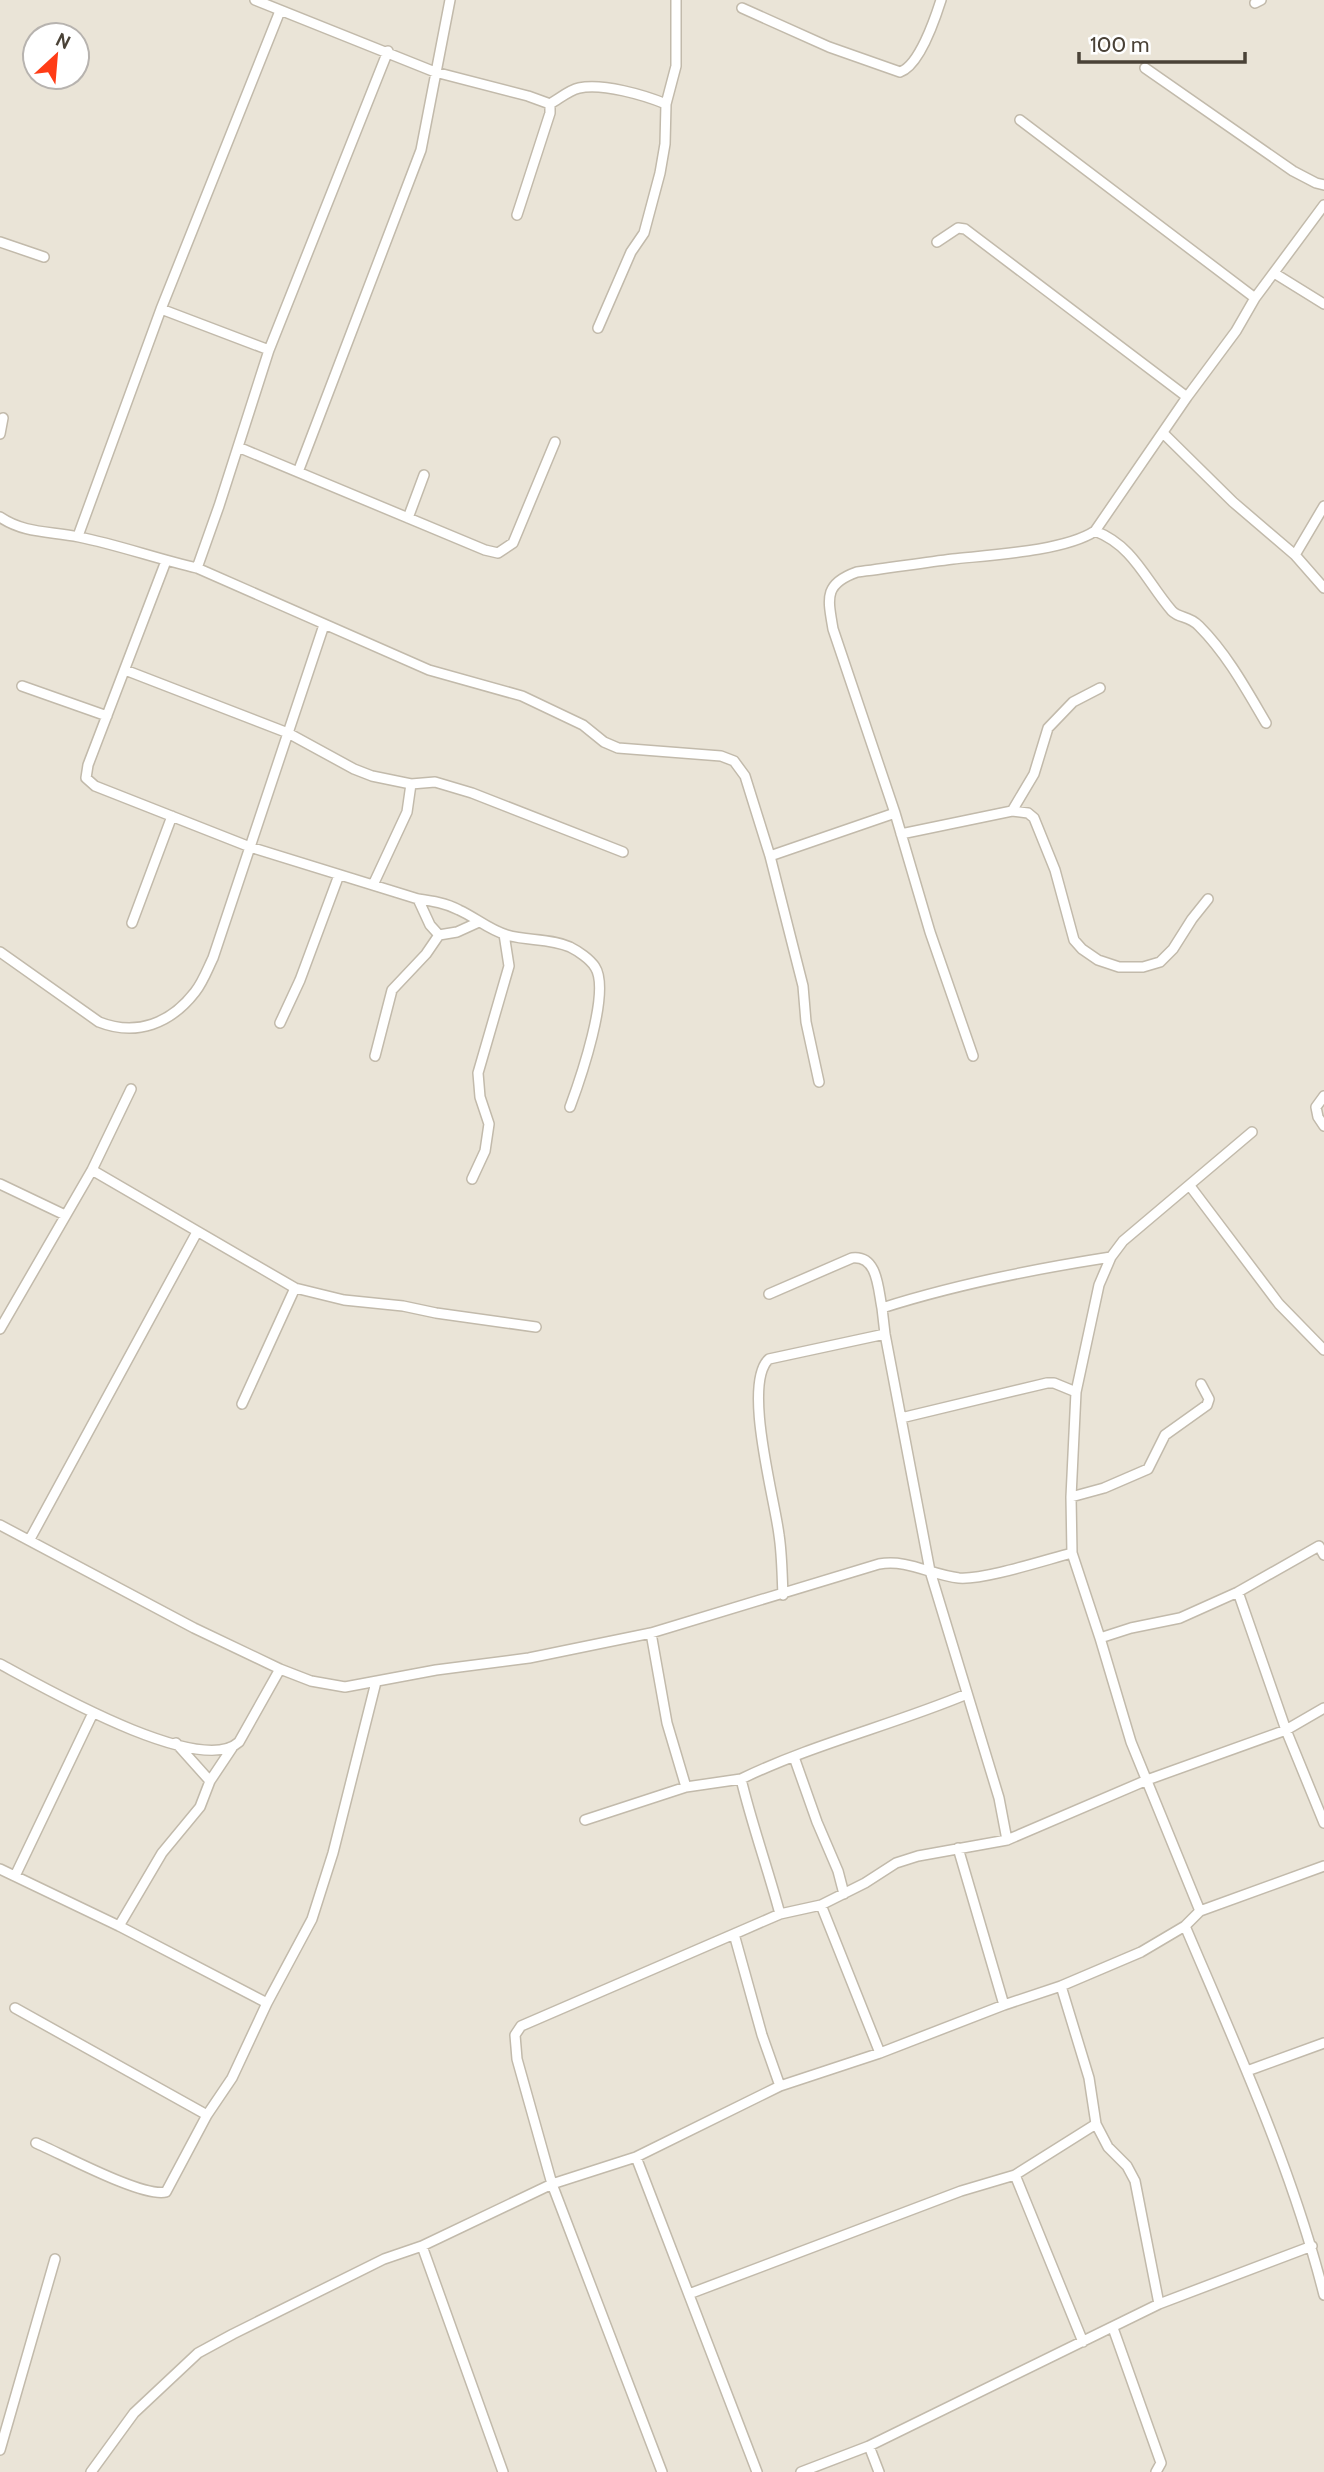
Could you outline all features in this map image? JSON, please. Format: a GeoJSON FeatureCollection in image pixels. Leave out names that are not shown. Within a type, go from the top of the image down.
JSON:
{"type":"FeatureCollection","features":[{"type":"Feature","properties":{"kind":"street"},"geometry":{"type":"LineString","coordinates":[[255,0],[435,72],[550,104],[577,88],[596,87],[650,97],[666,104]]}},
{"type":"Feature","properties":{"kind":"street"},"geometry":{"type":"LineString","coordinates":[[298,472],[421,150],[450,0]]}},
{"type":"Feature","properties":{"kind":"street"},"geometry":{"type":"LineString","coordinates":[[598,328],[631,252],[644,233],[662,164],[666,104],[676,66],[676,0]]}},
{"type":"Feature","properties":{"kind":"street"},"geometry":{"type":"LineString","coordinates":[[742,8],[829,47],[900,72],[911,66],[942,0]]}},
{"type":"Feature","properties":{"kind":"street"},"geometry":{"type":"LineString","coordinates":[[78,536],[161,309],[280,11]]}},
{"type":"Feature","properties":{"kind":"street"},"geometry":{"type":"LineString","coordinates":[[197,568],[269,350],[388,51]]}},
{"type":"Feature","properties":{"kind":"street"},"geometry":{"type":"LineString","coordinates":[[1145,68],[1293,170],[1324,185]]}},
{"type":"Feature","properties":{"kind":"street"},"geometry":{"type":"LineString","coordinates":[[517,215],[550,113],[550,104]]}},
{"type":"Feature","properties":{"kind":"street"},"geometry":{"type":"LineString","coordinates":[[1020,120],[1255,298]]}},
{"type":"Feature","properties":{"kind":"street"},"geometry":{"type":"LineString","coordinates":[[973,1056],[934,945],[895,813],[833,629],[828,598],[833,585],[843,577],[857,572],[1031,550],[1077,541],[1095,531],[1236,331],[1255,298],[1324,205]]}},
{"type":"Feature","properties":{"kind":"street"},"geometry":{"type":"LineString","coordinates":[[937,242],[958,228],[965,229],[1187,397]]}},
{"type":"Feature","properties":{"kind":"street"},"geometry":{"type":"LineString","coordinates":[[0,242],[44,257]]}},
{"type":"Feature","properties":{"kind":"street"},"geometry":{"type":"LineString","coordinates":[[1274,273],[1324,304]]}},
{"type":"Feature","properties":{"kind":"street"},"geometry":{"type":"LineString","coordinates":[[161,309],[269,350]]}},
{"type":"Feature","properties":{"kind":"street"},"geometry":{"type":"LineString","coordinates":[[0,434],[3,418]]}},
{"type":"Feature","properties":{"kind":"street"},"geometry":{"type":"LineString","coordinates":[[1163,433],[1233,502],[1295,555],[1324,588]]}},
{"type":"Feature","properties":{"kind":"street"},"geometry":{"type":"LineString","coordinates":[[238,447],[485,550],[498,553],[513,543],[555,442]]}},
{"type":"Feature","properties":{"kind":"street"},"geometry":{"type":"LineString","coordinates":[[408,518],[424,475]]}},
{"type":"Feature","properties":{"kind":"street"},"geometry":{"type":"LineString","coordinates":[[1295,555],[1324,506]]}},
{"type":"Feature","properties":{"kind":"street"},"geometry":{"type":"LineString","coordinates":[[0,517],[13,526],[35,532],[78,536],[197,568],[429,670],[522,696],[583,725],[604,742],[618,748],[721,756],[734,761],[745,776],[770,856],[803,986],[806,1022],[819,1082]]}},
{"type":"Feature","properties":{"kind":"street"},"geometry":{"type":"LineString","coordinates":[[1095,531],[1112,538],[1125,549],[1174,614],[1191,618],[1202,628],[1234,668],[1266,723]]}},
{"type":"Feature","properties":{"kind":"street"},"geometry":{"type":"LineString","coordinates":[[166,561],[88,765],[86,778],[95,786],[250,847],[418,899],[443,903],[504,934],[569,947],[582,955],[596,967],[602,986],[587,1062],[570,1107]]}},
{"type":"Feature","properties":{"kind":"street"},"geometry":{"type":"LineString","coordinates":[[0,952],[99,1022],[115,1028],[145,1027],[173,1014],[197,990],[213,958],[324,625]]}},
{"type":"Feature","properties":{"kind":"street"},"geometry":{"type":"LineString","coordinates":[[125,670],[288,733],[372,776],[411,784],[435,782],[472,793],[623,852]]}},
{"type":"Feature","properties":{"kind":"street"},"geometry":{"type":"LineString","coordinates":[[22,686],[107,716]]}},
{"type":"Feature","properties":{"kind":"street"},"geometry":{"type":"LineString","coordinates":[[1012,811],[1034,774],[1048,728],[1073,702],[1100,688]]}},
{"type":"Feature","properties":{"kind":"street"},"geometry":{"type":"LineString","coordinates":[[373,885],[407,811],[411,784]]}},
{"type":"Feature","properties":{"kind":"street"},"geometry":{"type":"LineString","coordinates":[[901,834],[1012,811],[1027,813],[1034,818],[1055,870],[1074,940],[1098,960],[1119,967],[1143,967],[1160,962],[1173,949],[1208,899]]}},
{"type":"Feature","properties":{"kind":"street"},"geometry":{"type":"LineString","coordinates":[[770,856],[895,813]]}},
{"type":"Feature","properties":{"kind":"street"},"geometry":{"type":"LineString","coordinates":[[132,923],[172,816]]}},
{"type":"Feature","properties":{"kind":"street"},"geometry":{"type":"LineString","coordinates":[[280,1023],[300,980],[339,875]]}},
{"type":"Feature","properties":{"kind":"street"},"geometry":{"type":"LineString","coordinates":[[418,899],[430,925],[439,935]]}},
{"type":"Feature","properties":{"kind":"street"},"geometry":{"type":"LineString","coordinates":[[375,1056],[392,990],[426,954],[439,935],[457,932],[479,922]]}},
{"type":"Feature","properties":{"kind":"street"},"geometry":{"type":"LineString","coordinates":[[472,1180],[485,1152],[489,1124],[480,1097],[478,1073],[509,966],[504,934]]}},
{"type":"Feature","properties":{"kind":"street"},"geometry":{"type":"LineString","coordinates":[[0,1329],[92,1170],[131,1089]]}},
{"type":"Feature","properties":{"kind":"street"},"geometry":{"type":"LineString","coordinates":[[1324,1096],[1316,1107],[1324,1126]]}},
{"type":"Feature","properties":{"kind":"street"},"geometry":{"type":"LineString","coordinates":[[1200,1911],[1130,1742],[1072,1553],[1071,1497],[1076,1392],[1099,1285],[1111,1257],[1123,1241],[1252,1132]]}},
{"type":"Feature","properties":{"kind":"street"},"geometry":{"type":"LineString","coordinates":[[92,1170],[295,1287],[344,1300],[403,1306],[536,1328]]}},
{"type":"Feature","properties":{"kind":"street"},"geometry":{"type":"LineString","coordinates":[[0,1184],[65,1215]]}},
{"type":"Feature","properties":{"kind":"street"},"geometry":{"type":"LineString","coordinates":[[1190,1186],[1279,1304],[1324,1350]]}},
{"type":"Feature","properties":{"kind":"street"},"geometry":{"type":"LineString","coordinates":[[30,1539],[197,1232]]}},
{"type":"Feature","properties":{"kind":"street"},"geometry":{"type":"LineString","coordinates":[[882,1308],[936,1292],[1035,1269],[1111,1257]]}},
{"type":"Feature","properties":{"kind":"street"},"geometry":{"type":"LineString","coordinates":[[769,1294],[852,1258],[868,1260],[874,1269],[930,1571],[999,1798],[1007,1840]]}},
{"type":"Feature","properties":{"kind":"street"},"geometry":{"type":"LineString","coordinates":[[242,1404],[295,1287]]}},
{"type":"Feature","properties":{"kind":"street"},"geometry":{"type":"LineString","coordinates":[[783,1595],[779,1535],[758,1417],[762,1369],[769,1359],[885,1334]]}},
{"type":"Feature","properties":{"kind":"street"},"geometry":{"type":"LineString","coordinates":[[901,1418],[1046,1383],[1054,1383],[1076,1392]]}},
{"type":"Feature","properties":{"kind":"street"},"geometry":{"type":"LineString","coordinates":[[1071,1497],[1104,1488],[1148,1469],[1165,1435],[1207,1405],[1209,1399],[1201,1384]]}},
{"type":"Feature","properties":{"kind":"street"},"geometry":{"type":"LineString","coordinates":[[0,1525],[194,1628],[280,1669],[329,1686],[345,1687],[436,1670],[529,1658],[651,1633],[891,1562],[902,1562],[960,1578],[979,1576],[1072,1553]]}},
{"type":"Feature","properties":{"kind":"street"},"geometry":{"type":"LineString","coordinates":[[1100,1639],[1131,1628],[1180,1618],[1322,1549]]}},
{"type":"Feature","properties":{"kind":"street"},"geometry":{"type":"LineString","coordinates":[[1238,1592],[1286,1730],[1324,1823]]}},
{"type":"Feature","properties":{"kind":"street"},"geometry":{"type":"LineString","coordinates":[[651,1633],[667,1723],[686,1787]]}},
{"type":"Feature","properties":{"kind":"street"},"geometry":{"type":"LineString","coordinates":[[0,1664],[133,1731],[209,1750],[232,1748]]}},
{"type":"Feature","properties":{"kind":"street"},"geometry":{"type":"LineString","coordinates":[[119,1926],[162,1853],[200,1807],[210,1781],[239,1742],[280,1669]]}},
{"type":"Feature","properties":{"kind":"street"},"geometry":{"type":"LineString","coordinates":[[36,2143],[121,2181],[159,2194],[166,2192],[171,2186],[207,2115],[232,2078],[267,2003],[312,1919],[354,1774],[376,1682]]}},
{"type":"Feature","properties":{"kind":"street"},"geometry":{"type":"LineString","coordinates":[[584,1820],[686,1787],[741,1779],[774,1763],[914,1716],[967,1695]]}},
{"type":"Feature","properties":{"kind":"street"},"geometry":{"type":"LineString","coordinates":[[662,2472],[552,2184],[517,2059],[515,2035],[521,2025],[780,1914],[821,1906],[897,1863],[918,1856],[1007,1840],[1147,1780],[1286,1730],[1324,1708]]}},
{"type":"Feature","properties":{"kind":"street"},"geometry":{"type":"LineString","coordinates":[[15,1876],[93,1713]]}},
{"type":"Feature","properties":{"kind":"street"},"geometry":{"type":"LineString","coordinates":[[176,1743],[210,1781]]}},
{"type":"Feature","properties":{"kind":"street"},"geometry":{"type":"LineString","coordinates":[[794,1757],[838,1871],[844,1894]]}},
{"type":"Feature","properties":{"kind":"street"},"geometry":{"type":"LineString","coordinates":[[741,1779],[780,1914]]}},
{"type":"Feature","properties":{"kind":"street"},"geometry":{"type":"LineString","coordinates":[[958,1848],[1004,2005]]}},
{"type":"Feature","properties":{"kind":"street"},"geometry":{"type":"LineString","coordinates":[[91,2472],[134,2413],[198,2353],[384,2259],[422,2246],[552,2184],[636,2157],[780,2086],[880,2053],[1061,1986],[1141,1952],[1185,1926],[1200,1911],[1324,1866]]}},
{"type":"Feature","properties":{"kind":"street"},"geometry":{"type":"LineString","coordinates":[[0,1869],[119,1926],[267,2003]]}},
{"type":"Feature","properties":{"kind":"street"},"geometry":{"type":"LineString","coordinates":[[821,1906],[880,2053]]}},
{"type":"Feature","properties":{"kind":"street"},"geometry":{"type":"LineString","coordinates":[[1185,1926],[1247,2071],[1312,2246],[1324,2295]]}},
{"type":"Feature","properties":{"kind":"street"},"geometry":{"type":"LineString","coordinates":[[734,1934],[762,2035],[780,2086]]}},
{"type":"Feature","properties":{"kind":"street"},"geometry":{"type":"LineString","coordinates":[[1061,1986],[1089,2078],[1096,2124],[1108,2147],[1135,2180],[1159,2304]]}},
{"type":"Feature","properties":{"kind":"street"},"geometry":{"type":"LineString","coordinates":[[15,2008],[207,2115]]}},
{"type":"Feature","properties":{"kind":"street"},"geometry":{"type":"LineString","coordinates":[[1247,2071],[1324,2043]]}},
{"type":"Feature","properties":{"kind":"street"},"geometry":{"type":"LineString","coordinates":[[689,2294],[961,2191],[1014,2175],[1096,2124]]}},
{"type":"Feature","properties":{"kind":"street"},"geometry":{"type":"LineString","coordinates":[[636,2157],[757,2472]]}},
{"type":"Feature","properties":{"kind":"street"},"geometry":{"type":"LineString","coordinates":[[1014,2175],[1083,2342]]}},
{"type":"Feature","properties":{"kind":"street"},"geometry":{"type":"LineString","coordinates":[[422,2246],[502,2472]]}},
{"type":"Feature","properties":{"kind":"street"},"geometry":{"type":"LineString","coordinates":[[801,2472],[869,2446],[1159,2304],[1312,2246]]}},
{"type":"Feature","properties":{"kind":"street"},"geometry":{"type":"LineString","coordinates":[[0,2450],[55,2259]]}},
{"type":"Feature","properties":{"kind":"street"},"geometry":{"type":"LineString","coordinates":[[1113,2328],[1161,2463],[1156,2472]]}},
{"type":"Feature","properties":{"kind":"street"},"geometry":{"type":"LineString","coordinates":[[869,2446],[879,2472]]}},
{"type":"Feature","properties":{"kind":"shaded area"},"geometry":{"type":"Polygon","coordinates":[[[0,0],[1324,0],[1324,2472],[0,2472],[0,0]]]}}]}
